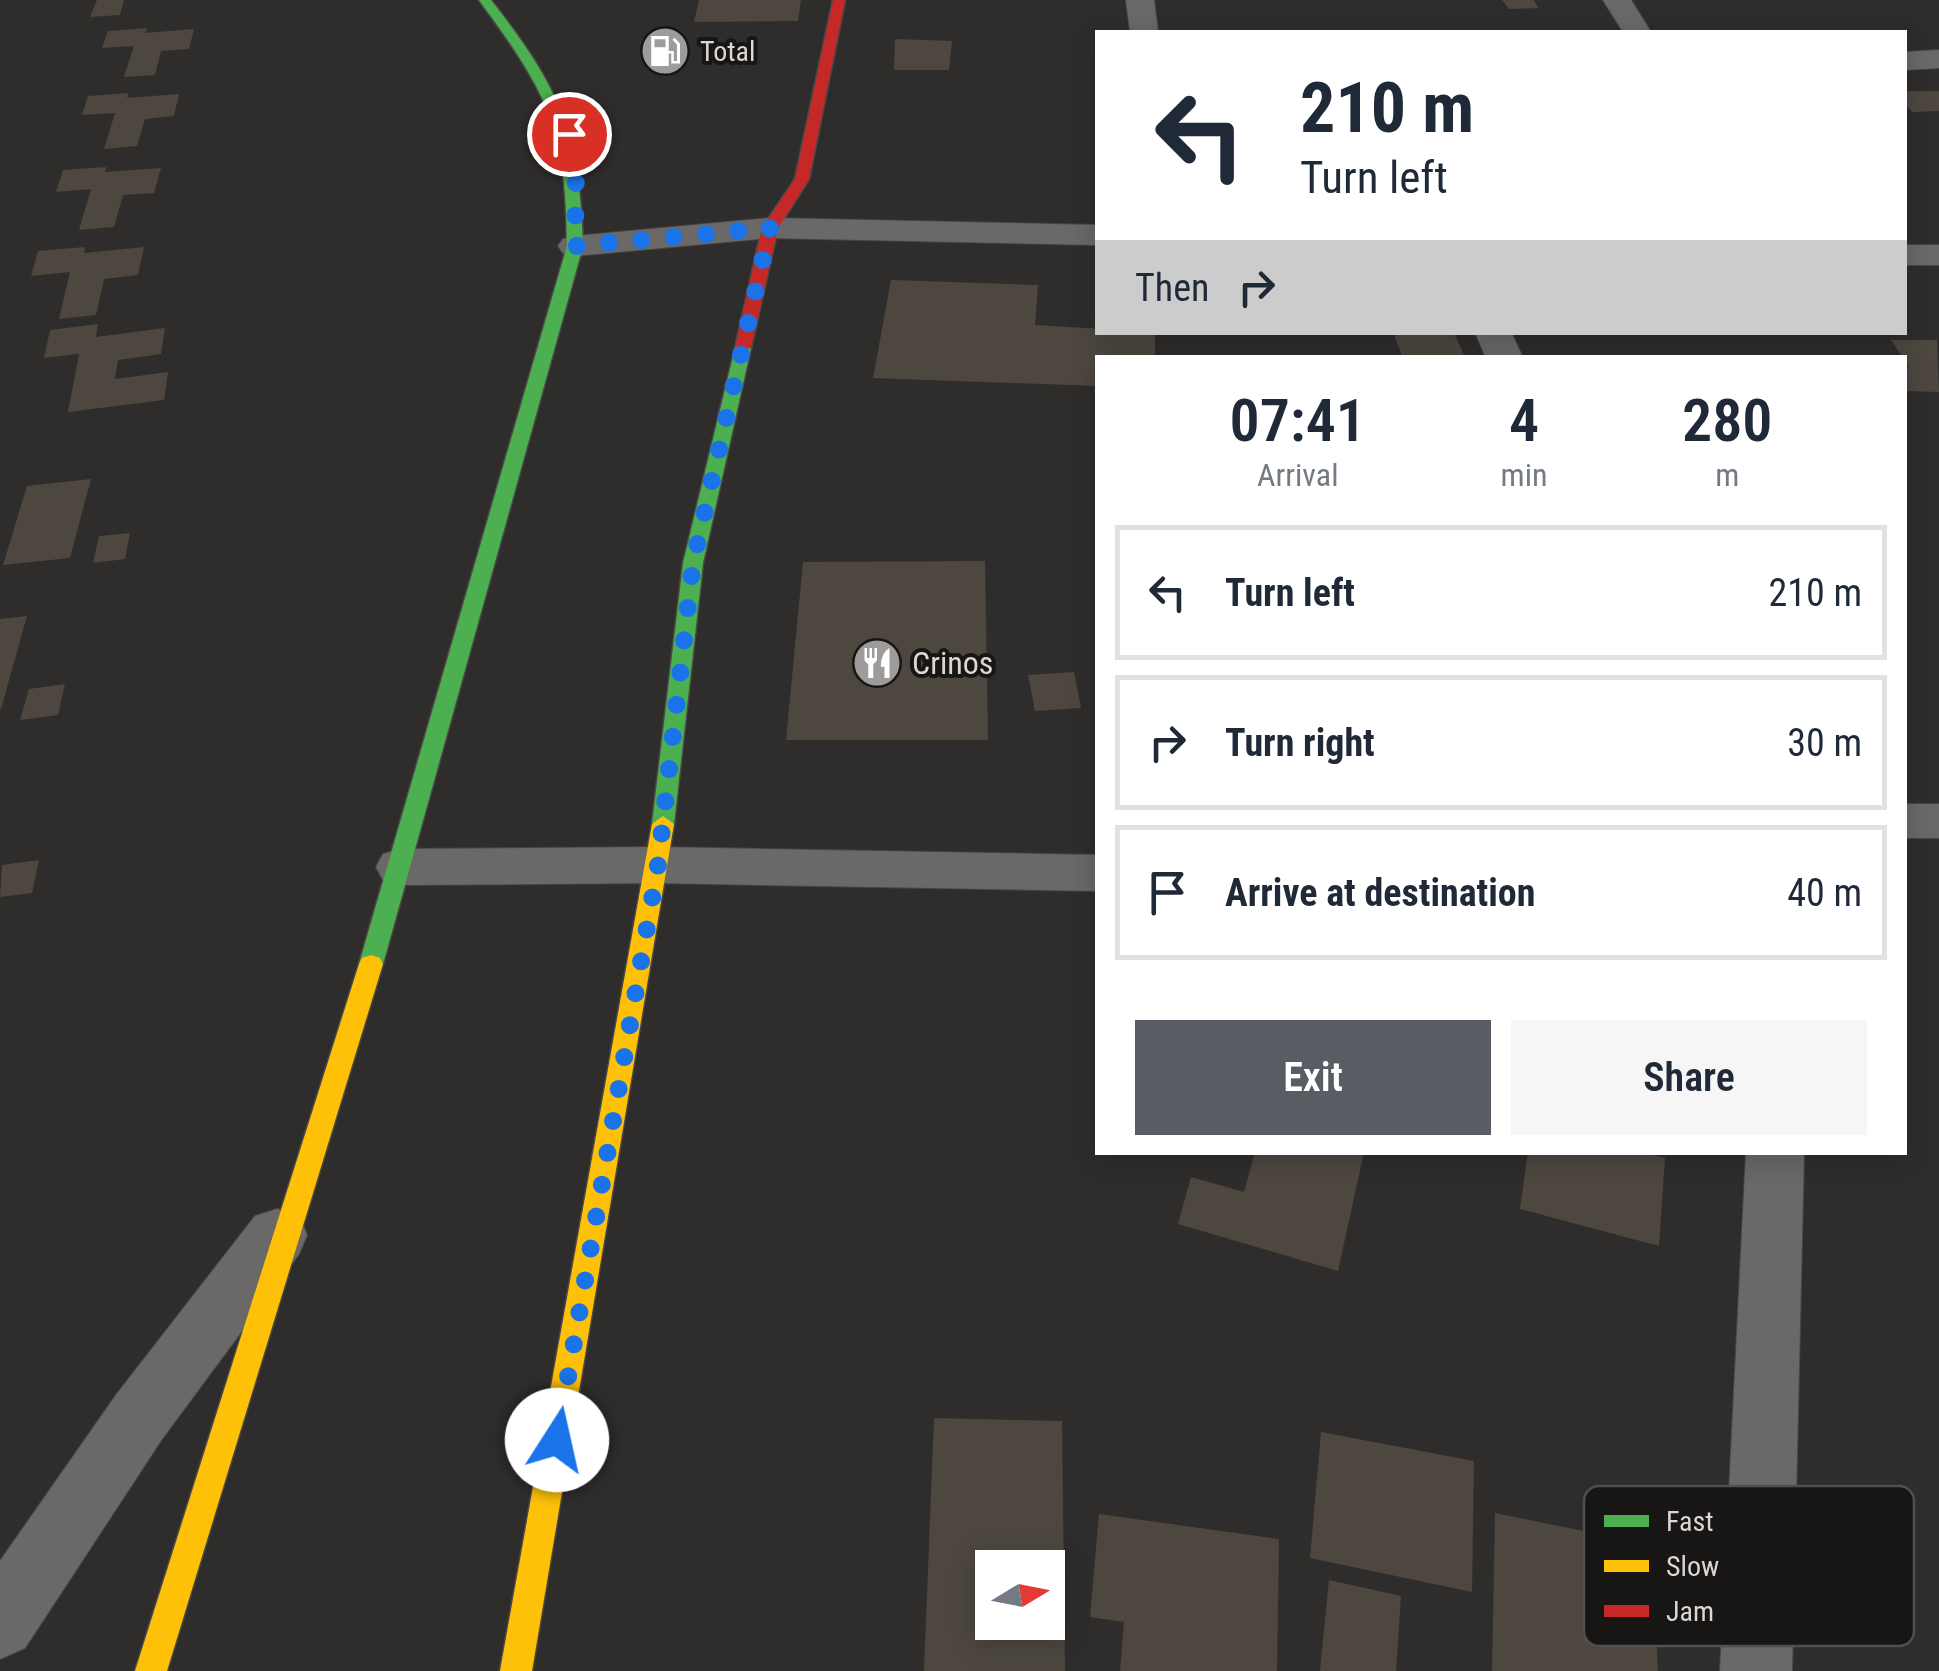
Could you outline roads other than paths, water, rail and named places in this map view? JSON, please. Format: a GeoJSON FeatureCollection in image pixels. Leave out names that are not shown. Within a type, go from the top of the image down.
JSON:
{"type":"FeatureCollection","features":[{"type":"Feature","properties":{"kind":"street"},"geometry":{"type":"LineString","coordinates":[[150,1671],[401,866],[575,246],[576,167],[558,102],[545,74],[485,0]]}},
{"type":"Feature","properties":{"kind":"street"},"geometry":{"type":"LineString","coordinates":[[516,1671],[658,865],[693,563],[770,228],[802,179],[839,0]]}},
{"type":"Feature","properties":{"kind":"street"},"geometry":{"type":"LineString","coordinates":[[1140,0],[1144,30]]}},
{"type":"Feature","properties":{"kind":"street"},"geometry":{"type":"LineString","coordinates":[[1616,0],[1637,30]]}},
{"type":"Feature","properties":{"kind":"street"},"geometry":{"type":"LineString","coordinates":[[1907,60],[1939,59]]}},
{"type":"Feature","properties":{"kind":"street"},"geometry":{"type":"LineString","coordinates":[[575,246],[770,228],[1095,234]]}},
{"type":"Feature","properties":{"kind":"street"},"geometry":{"type":"LineString","coordinates":[[1907,254],[1939,256]]}},
{"type":"Feature","properties":{"kind":"street"},"geometry":{"type":"LineString","coordinates":[[1907,821],[1939,821]]}},
{"type":"Feature","properties":{"kind":"street"},"geometry":{"type":"LineString","coordinates":[[401,866],[658,865],[1095,874]]}},
{"type":"Feature","properties":{"kind":"street"},"geometry":{"type":"LineString","coordinates":[[1763,1486],[1775,1155]]}},
{"type":"Feature","properties":{"kind":"street"},"geometry":{"type":"LineString","coordinates":[[0,1623],[139,1417],[292,1215]]}},
{"type":"Feature","properties":{"kind":"street"},"geometry":{"type":"LineString","coordinates":[[1756,1671],[1757,1646]]}},
{"type":"Feature","properties":{"kind":"place","name":"Total"},"geometry":{"type":"Point","coordinates":[665,51]}},
{"type":"Feature","properties":{"kind":"place","name":"Crinos"},"geometry":{"type":"Point","coordinates":[877,663]}}]}
